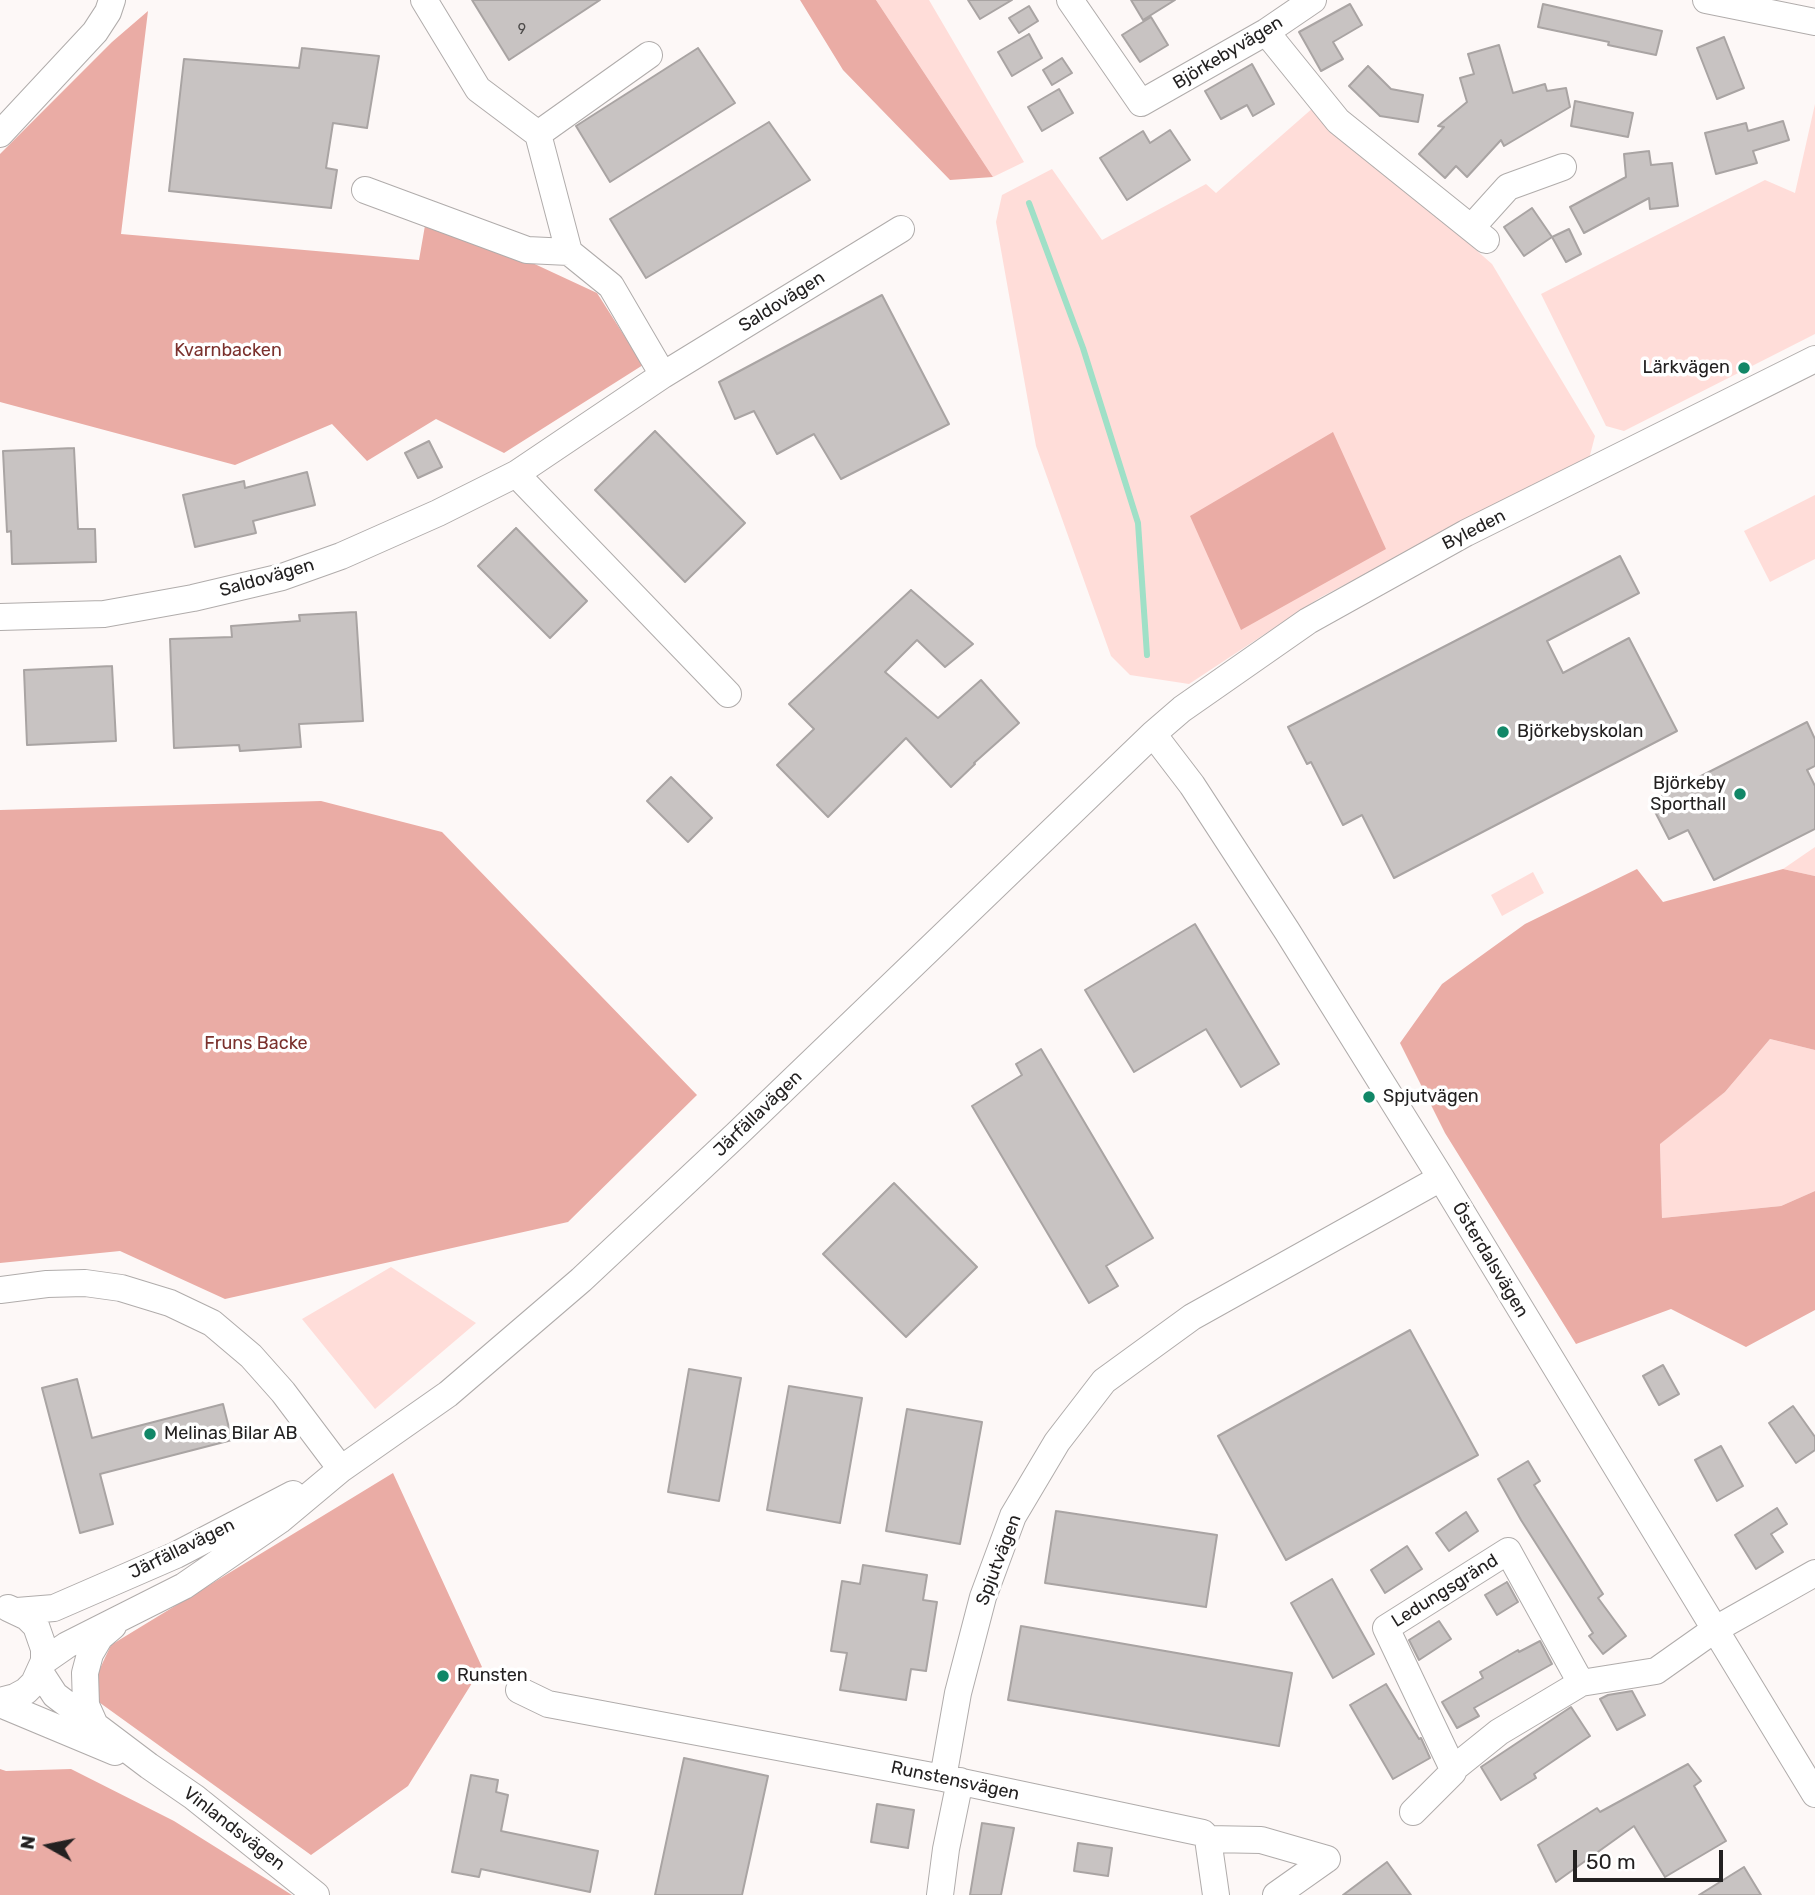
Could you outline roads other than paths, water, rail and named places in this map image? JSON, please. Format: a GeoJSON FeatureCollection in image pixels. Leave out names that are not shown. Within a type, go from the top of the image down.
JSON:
{"type":"FeatureCollection","features":[{"type":"Feature","properties":{"kind":"street"},"geometry":{"type":"LineString","coordinates":[[0,134],[95,32],[112,0]]}},
{"type":"Feature","properties":{"kind":"street"},"geometry":{"type":"LineString","coordinates":[[424,0],[478,89],[538,134],[569,252]]}},
{"type":"Feature","properties":{"kind":"street","name":"Björkebyvägen"},"geometry":{"type":"LineString","coordinates":[[1070,0],[1142,103],[1266,32],[1313,0]]}},
{"type":"Feature","properties":{"kind":"street"},"geometry":{"type":"LineString","coordinates":[[1706,0],[1815,22]]}},
{"type":"Feature","properties":{"kind":"street"},"geometry":{"type":"LineString","coordinates":[[1266,32],[1338,121],[1479,234],[1508,187],[1563,167]]}},
{"type":"Feature","properties":{"kind":"street"},"geometry":{"type":"LineString","coordinates":[[538,134],[649,55]]}},
{"type":"Feature","properties":{"kind":"street"},"geometry":{"type":"LineString","coordinates":[[365,190],[527,250],[569,252],[611,286],[663,375]]}},
{"type":"Feature","properties":{"kind":"street","name":"Saldovägen"},"geometry":{"type":"LineString","coordinates":[[0,617],[104,614],[193,598],[282,577],[341,556],[438,513],[516,474],[663,375],[901,229]]}},
{"type":"Feature","properties":{"kind":"street","name":"Byleden"},"geometry":{"type":"LineString","coordinates":[[1153,734],[1182,709],[1308,621],[1466,533],[1815,359]]}},
{"type":"Feature","properties":{"kind":"street"},"geometry":{"type":"LineString","coordinates":[[516,474],[727,694]]}},
{"type":"Feature","properties":{"kind":"street","name":"Österdalsvägen"},"geometry":{"type":"LineString","coordinates":[[1153,734],[1192,785],[1265,897],[1441,1178],[1815,1794]]}},
{"type":"Feature","properties":{"kind":"street","name":"Järfällavägen"},"geometry":{"type":"LineString","coordinates":[[0,1702],[26,1691],[42,1667],[67,1645],[184,1586],[280,1520],[341,1469],[449,1394],[581,1280],[737,1134],[1153,734]]}},
{"type":"Feature","properties":{"kind":"street","name":"Spjutvägen"},"geometry":{"type":"LineString","coordinates":[[940,1895],[958,1692],[983,1597],[1013,1516],[1057,1442],[1104,1381],[1192,1317],[1441,1178]]}},
{"type":"Feature","properties":{"kind":"street"},"geometry":{"type":"LineString","coordinates":[[0,1290],[47,1284],[85,1283],[121,1288],[170,1303],[212,1323],[251,1356],[283,1392],[341,1469]]}},
{"type":"Feature","properties":{"kind":"street","name":"Järfällavägen"},"geometry":{"type":"LineString","coordinates":[[9,1609],[54,1608],[176,1555],[341,1469]]}},
{"type":"Feature","properties":{"kind":"street","name":"Ledungsgränd"},"geometry":{"type":"LineString","coordinates":[[1453,1769],[1386,1628],[1507,1551],[1581,1683]]}},
{"type":"Feature","properties":{"kind":"street"},"geometry":{"type":"LineString","coordinates":[[1413,1812],[1453,1769],[1499,1732],[1581,1683],[1656,1671],[1714,1630],[1815,1573]]}},
{"type":"Feature","properties":{"kind":"street"},"geometry":{"type":"LineString","coordinates":[[9,1609],[36,1626],[44,1649],[42,1667]]}},
{"type":"Feature","properties":{"kind":"street"},"geometry":{"type":"LineString","coordinates":[[95,1726],[86,1705],[84,1688],[90,1654],[100,1637],[122,1617]]}},
{"type":"Feature","properties":{"kind":"street","name":"Vinlandsvägen"},"geometry":{"type":"LineString","coordinates":[[42,1667],[55,1695],[194,1797],[316,1895]]}},
{"type":"Feature","properties":{"kind":"street","name":"Runstensvägen"},"geometry":{"type":"LineString","coordinates":[[519,1690],[548,1704],[951,1779],[1203,1833],[1208,1839],[1261,1840],[1327,1859],[1276,1895]]}},
{"type":"Feature","properties":{"kind":"street","name":"Vinlandsvägen"},"geometry":{"type":"LineString","coordinates":[[0,1702],[149,1766]]}},
{"type":"Feature","properties":{"kind":"street"},"geometry":{"type":"LineString","coordinates":[[1208,1839],[1216,1895]]}},
{"type":"Feature","properties":{"kind":"waterway"},"geometry":{"type":"LineString","coordinates":[[1029,203],[1083,348],[1138,523],[1147,655]]}},
{"type":"Feature","properties":{"kind":"place","name":"Lärkvägen"},"geometry":{"type":"Point","coordinates":[1744,368]}},
{"type":"Feature","properties":{"kind":"place","name":"Björkebyskolan"},"geometry":{"type":"Point","coordinates":[1503,732]}},
{"type":"Feature","properties":{"kind":"place","name":"Björkeby Sporthall"},"geometry":{"type":"Point","coordinates":[1740,794]}},
{"type":"Feature","properties":{"kind":"place","name":"Spjutvägen"},"geometry":{"type":"Point","coordinates":[1369,1097]}},
{"type":"Feature","properties":{"kind":"place","name":"Melinas Bilar AB"},"geometry":{"type":"Point","coordinates":[150,1434]}},
{"type":"Feature","properties":{"kind":"place","name":"Runsten"},"geometry":{"type":"Point","coordinates":[443,1676]}},
{"type":"Feature","properties":{"kind":"park label","name":"Kvarnbacken"},"geometry":{"type":"Point","coordinates":[228,351]}},
{"type":"Feature","properties":{"kind":"park label","name":"Fruns Backe"},"geometry":{"type":"Point","coordinates":[256,1044]}}]}
